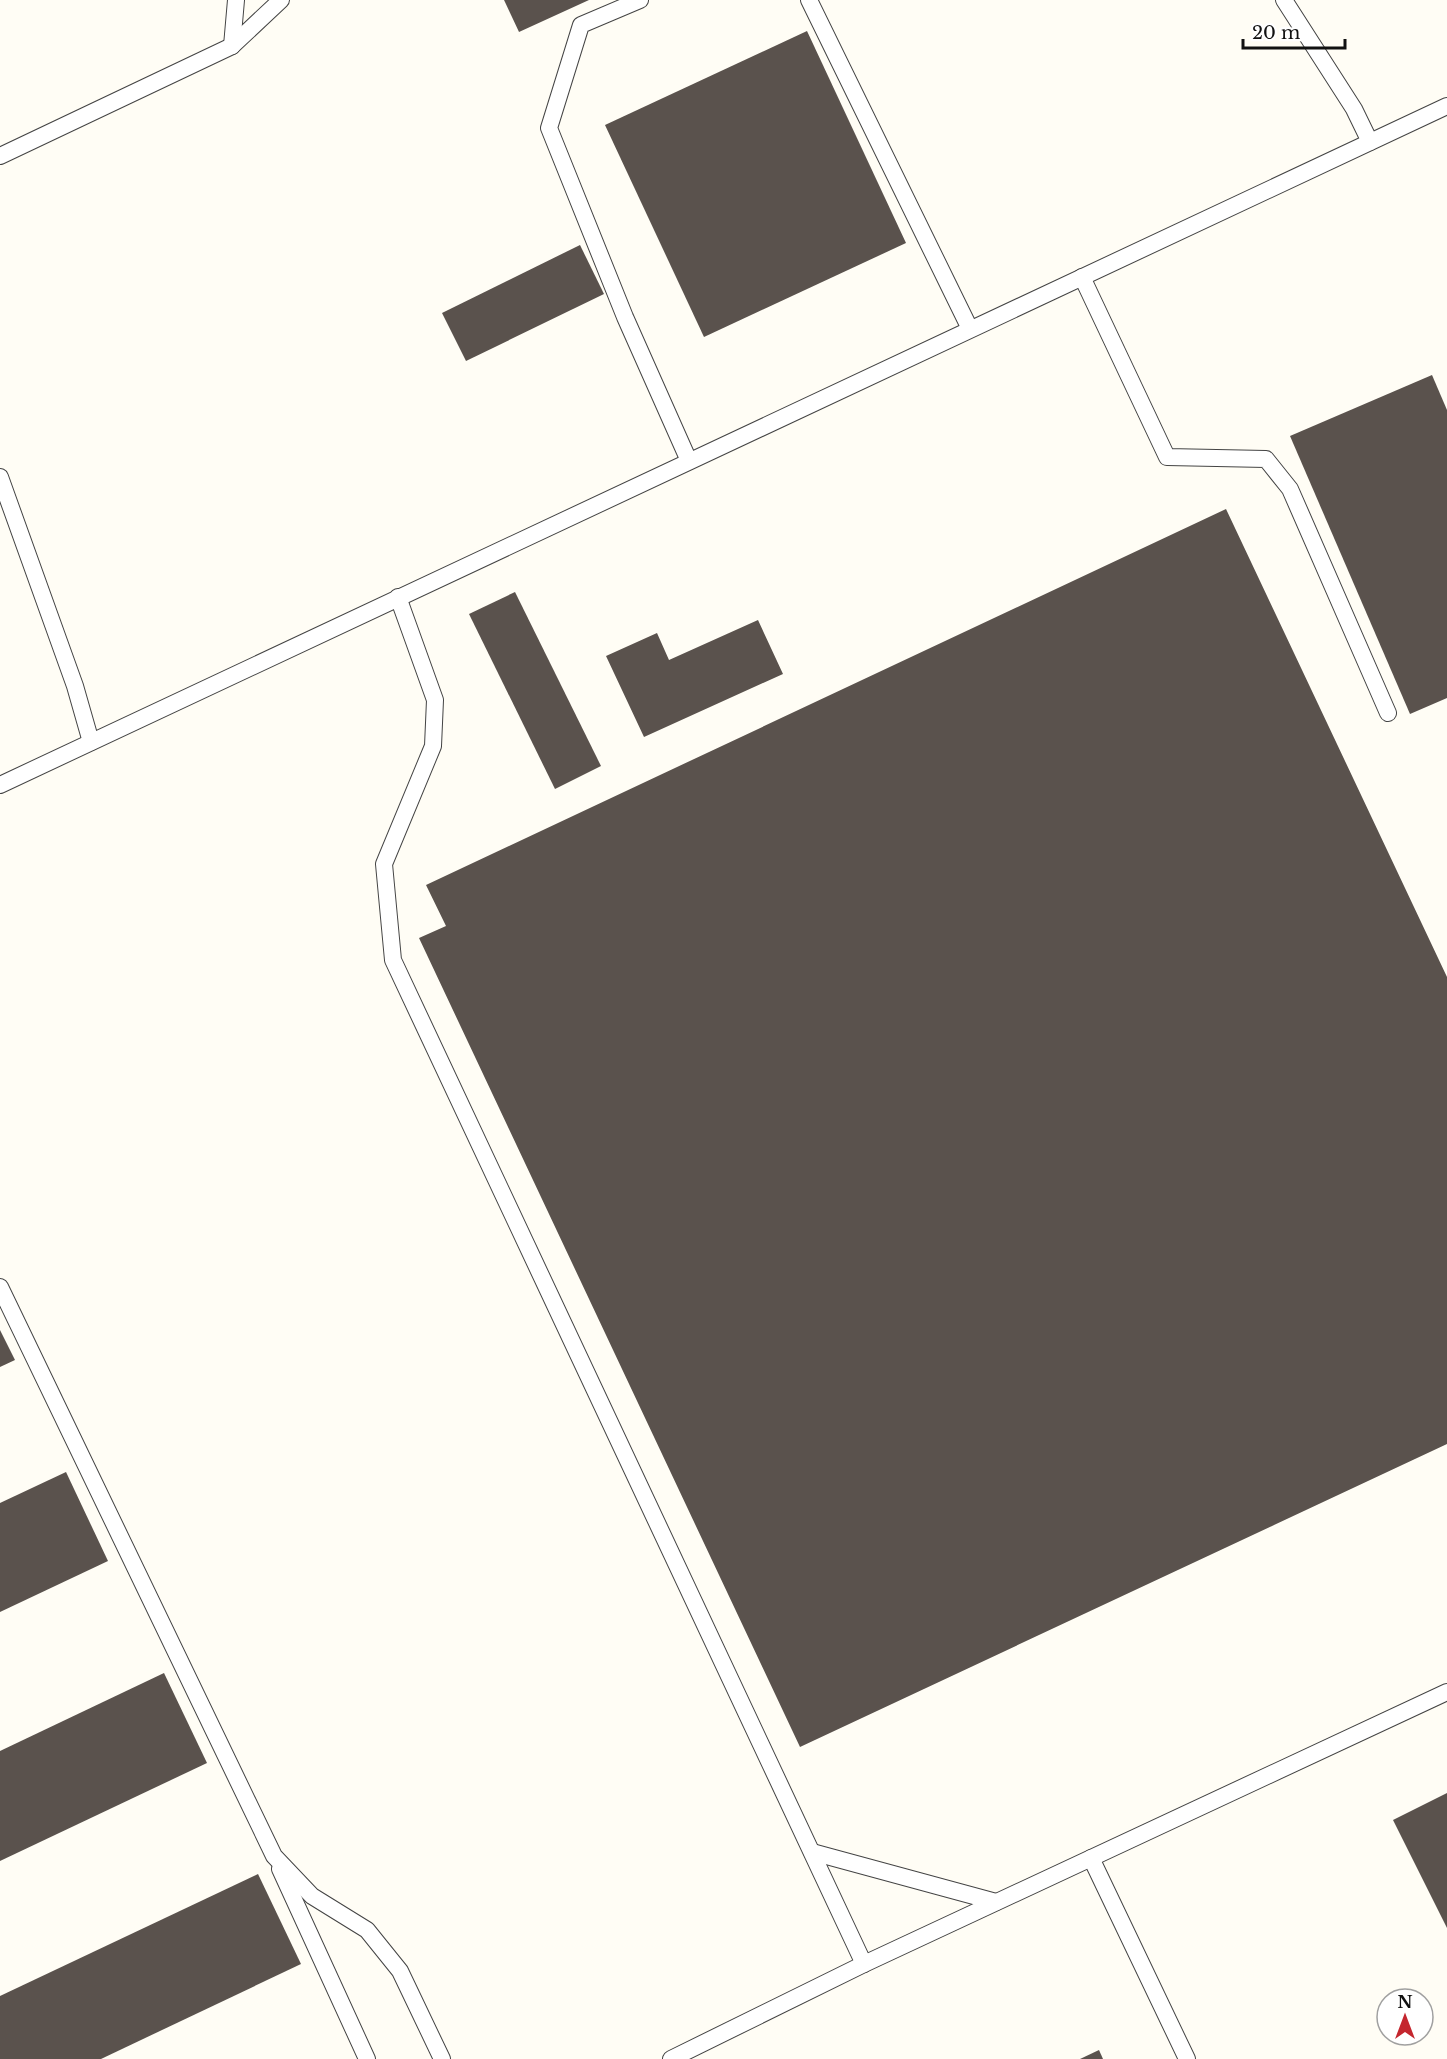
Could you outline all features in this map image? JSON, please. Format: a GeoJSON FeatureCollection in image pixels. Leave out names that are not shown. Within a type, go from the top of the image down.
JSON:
{"type":"FeatureCollection","features":[{"type":"Feature","properties":{"kind":"lane"},"geometry":{"type":"LineString","coordinates":[[232,46],[236,0]]}},
{"type":"Feature","properties":{"kind":"lane"},"geometry":{"type":"LineString","coordinates":[[0,156],[232,46],[281,0]]}},
{"type":"Feature","properties":{"kind":"lane"},"geometry":{"type":"LineString","coordinates":[[640,0],[581,25],[549,128],[625,317],[689,461]]}},
{"type":"Feature","properties":{"kind":"lane"},"geometry":{"type":"LineString","coordinates":[[809,0],[970,329]]}},
{"type":"Feature","properties":{"kind":"lane"},"geometry":{"type":"LineString","coordinates":[[1284,0],[1354,109],[1370,142]]}},
{"type":"Feature","properties":{"kind":"lane"},"geometry":{"type":"LineString","coordinates":[[0,785],[1447,106]]}},
{"type":"Feature","properties":{"kind":"lane"},"geometry":{"type":"LineString","coordinates":[[1082,277],[1167,457],[1266,459],[1290,489],[1388,713]]}},
{"type":"Feature","properties":{"kind":"lane"},"geometry":{"type":"LineString","coordinates":[[0,477],[75,686],[91,742]]}},
{"type":"Feature","properties":{"kind":"lane"},"geometry":{"type":"LineString","coordinates":[[398,597],[435,699],[433,746],[384,864],[393,960],[864,1964]]}},
{"type":"Feature","properties":{"kind":"lane"},"geometry":{"type":"LineString","coordinates":[[0,1287],[274,1856],[367,2059]]}},
{"type":"Feature","properties":{"kind":"lane"},"geometry":{"type":"LineString","coordinates":[[671,2059],[864,1964],[1447,1692]]}},
{"type":"Feature","properties":{"kind":"lane"},"geometry":{"type":"LineString","coordinates":[[812,1852],[996,1902]]}},
{"type":"Feature","properties":{"kind":"lane"},"geometry":{"type":"LineString","coordinates":[[274,1856],[312,1896],[367,1930],[400,1971],[442,2059]]}},
{"type":"Feature","properties":{"kind":"lane"},"geometry":{"type":"LineString","coordinates":[[1090,1858],[1187,2059]]}},
{"type":"Feature","properties":{"kind":"building"},"geometry":{"type":"Polygon","coordinates":[[[504,0],[589,0],[519,32],[504,0]]]}},
{"type":"Feature","properties":{"kind":"building"},"geometry":{"type":"Polygon","coordinates":[[[807,31],[906,243],[704,337],[605,125],[807,31]]]}},
{"type":"Feature","properties":{"kind":"building"},"geometry":{"type":"Polygon","coordinates":[[[580,245],[604,294],[466,361],[442,313],[580,245]]]}},
{"type":"Feature","properties":{"kind":"building"},"geometry":{"type":"Polygon","coordinates":[[[1432,375],[1447,410],[1447,698],[1410,714],[1290,436],[1432,375]]]}},
{"type":"Feature","properties":{"kind":"building"},"geometry":{"type":"Polygon","coordinates":[[[1226,509],[1447,977],[1447,1444],[800,1747],[419,938],[446,926],[426,885],[1226,509]]]}},
{"type":"Feature","properties":{"kind":"building"},"geometry":{"type":"Polygon","coordinates":[[[515,592],[601,766],[555,789],[469,614],[515,592]]]}},
{"type":"Feature","properties":{"kind":"building"},"geometry":{"type":"Polygon","coordinates":[[[758,620],[783,674],[644,737],[606,656],[657,633],[669,660],[758,620]]]}},
{"type":"Feature","properties":{"kind":"building"},"geometry":{"type":"Polygon","coordinates":[[[0,1330],[15,1360],[0,1367],[0,1330]]]}},
{"type":"Feature","properties":{"kind":"building"},"geometry":{"type":"Polygon","coordinates":[[[66,1472],[108,1561],[0,1612],[0,1503],[66,1472]]]}},
{"type":"Feature","properties":{"kind":"building"},"geometry":{"type":"Polygon","coordinates":[[[164,1673],[207,1763],[0,1861],[0,1751],[164,1673]]]}},
{"type":"Feature","properties":{"kind":"building"},"geometry":{"type":"Polygon","coordinates":[[[1447,1793],[1447,1928],[1393,1820],[1447,1793]]]}},
{"type":"Feature","properties":{"kind":"building"},"geometry":{"type":"Polygon","coordinates":[[[258,1874],[301,1964],[101,2059],[0,2059],[0,1996],[258,1874]]]}},
{"type":"Feature","properties":{"kind":"building"},"geometry":{"type":"Polygon","coordinates":[[[1099,2050],[1103,2059],[1080,2059],[1099,2050]]]}}]}
